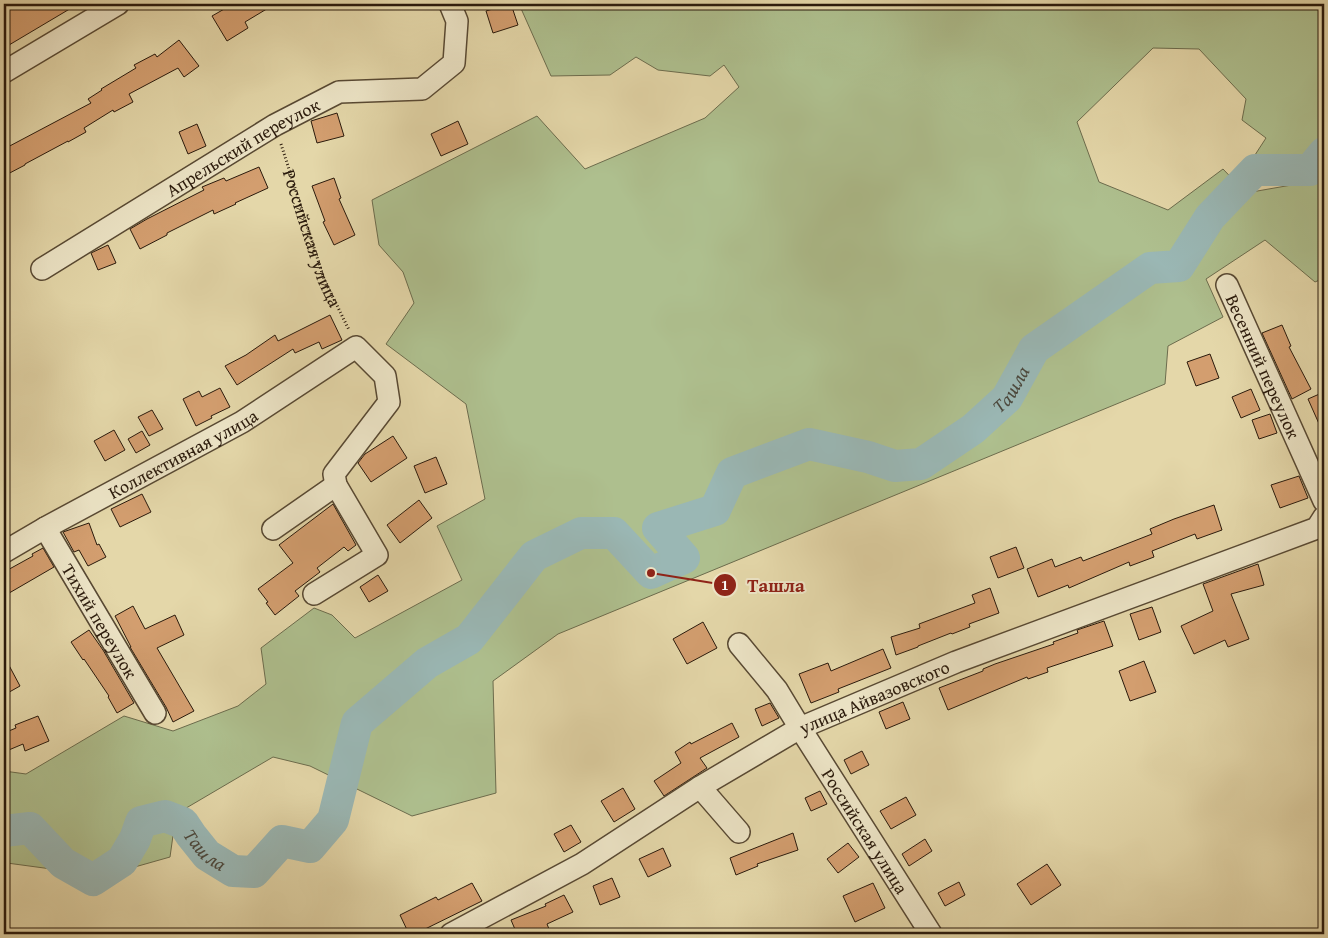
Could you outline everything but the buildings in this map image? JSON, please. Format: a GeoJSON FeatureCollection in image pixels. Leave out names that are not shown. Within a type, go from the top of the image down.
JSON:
{"type":"FeatureCollection","features":[{"type":"Feature","properties":{"kind":"street"},"geometry":{"type":"LineString","coordinates":[[4,72],[118,4]]}},
{"type":"Feature","properties":{"kind":"street","name":"Апрельский переулок"},"geometry":{"type":"LineString","coordinates":[[42,269],[275,126],[339,92],[422,89],[454,63],[456,21],[450,4]]}},
{"type":"Feature","properties":{"kind":"street","name":"Весенний переулок"},"geometry":{"type":"LineString","coordinates":[[1227,285],[1324,501]]}},
{"type":"Feature","properties":{"kind":"street"},"geometry":{"type":"LineString","coordinates":[[314,594],[377,555],[336,486],[334,474],[389,402],[385,376],[356,347]]}},
{"type":"Feature","properties":{"kind":"street","name":"Коллективная улица"},"geometry":{"type":"LineString","coordinates":[[4,552],[242,422],[356,347]]}},
{"type":"Feature","properties":{"kind":"street"},"geometry":{"type":"LineString","coordinates":[[273,529],[336,486]]}},
{"type":"Feature","properties":{"kind":"street","name":"улица Айвазовского"},"geometry":{"type":"LineString","coordinates":[[451,934],[582,864],[700,786],[800,728],[956,662],[1317,528],[1324,517]]}},
{"type":"Feature","properties":{"kind":"street","name":"Тихий переулок"},"geometry":{"type":"LineString","coordinates":[[45,528],[156,714]]}},
{"type":"Feature","properties":{"kind":"street","name":"Российская улица"},"geometry":{"type":"LineString","coordinates":[[738,644],[777,690],[931,934]]}},
{"type":"Feature","properties":{"kind":"street"},"geometry":{"type":"LineString","coordinates":[[700,786],[739,832]]}},
{"type":"Feature","properties":{"kind":"path","name":"Российская улица"},"geometry":{"type":"LineString","coordinates":[[275,126],[324,280],[356,347]]}},
{"type":"Feature","properties":{"kind":"green space"},"geometry":{"type":"Polygon","coordinates":[[[519,4],[1324,4],[1324,141],[1302,164],[1279,165],[1253,158],[1266,138],[1242,120],[1246,99],[1199,49],[1153,48],[1077,122],[1099,182],[1168,210],[1223,169],[1246,193],[1303,183],[1324,175],[1324,278],[1315,282],[1265,240],[1206,279],[1223,317],[1168,346],[1165,384],[558,634],[493,681],[496,793],[412,816],[310,766],[273,757],[176,814],[170,857],[103,876],[4,864],[4,771],[26,774],[124,716],[173,731],[238,706],[266,684],[261,648],[314,608],[332,615],[355,638],[462,580],[437,526],[485,499],[466,404],[386,344],[414,303],[403,272],[379,245],[372,200],[537,116],[585,169],[705,118],[739,87],[724,65],[710,76],[658,70],[636,57],[610,75],[551,76],[519,4]]]}},
{"type":"Feature","properties":{"kind":"waterway","name":"Ташла"},"geometry":{"type":"LineString","coordinates":[[4,831],[30,828],[63,863],[93,880],[122,861],[135,839],[141,822],[165,816],[183,823],[207,855],[233,871],[254,872],[282,841],[310,847],[333,820],[357,723],[427,663],[469,639],[534,556],[581,533],[614,533],[651,573],[684,558],[658,528],[715,510],[732,473],[809,444],[868,457],[895,466],[921,464],[973,429],[1007,398],[1034,349],[1150,268],[1179,266],[1210,217],[1255,170],[1310,170],[1324,153]]}},
{"type":"Feature","properties":{"kind":"place","name":"Ташла"},"geometry":{"type":"Point","coordinates":[651,573]}}]}
